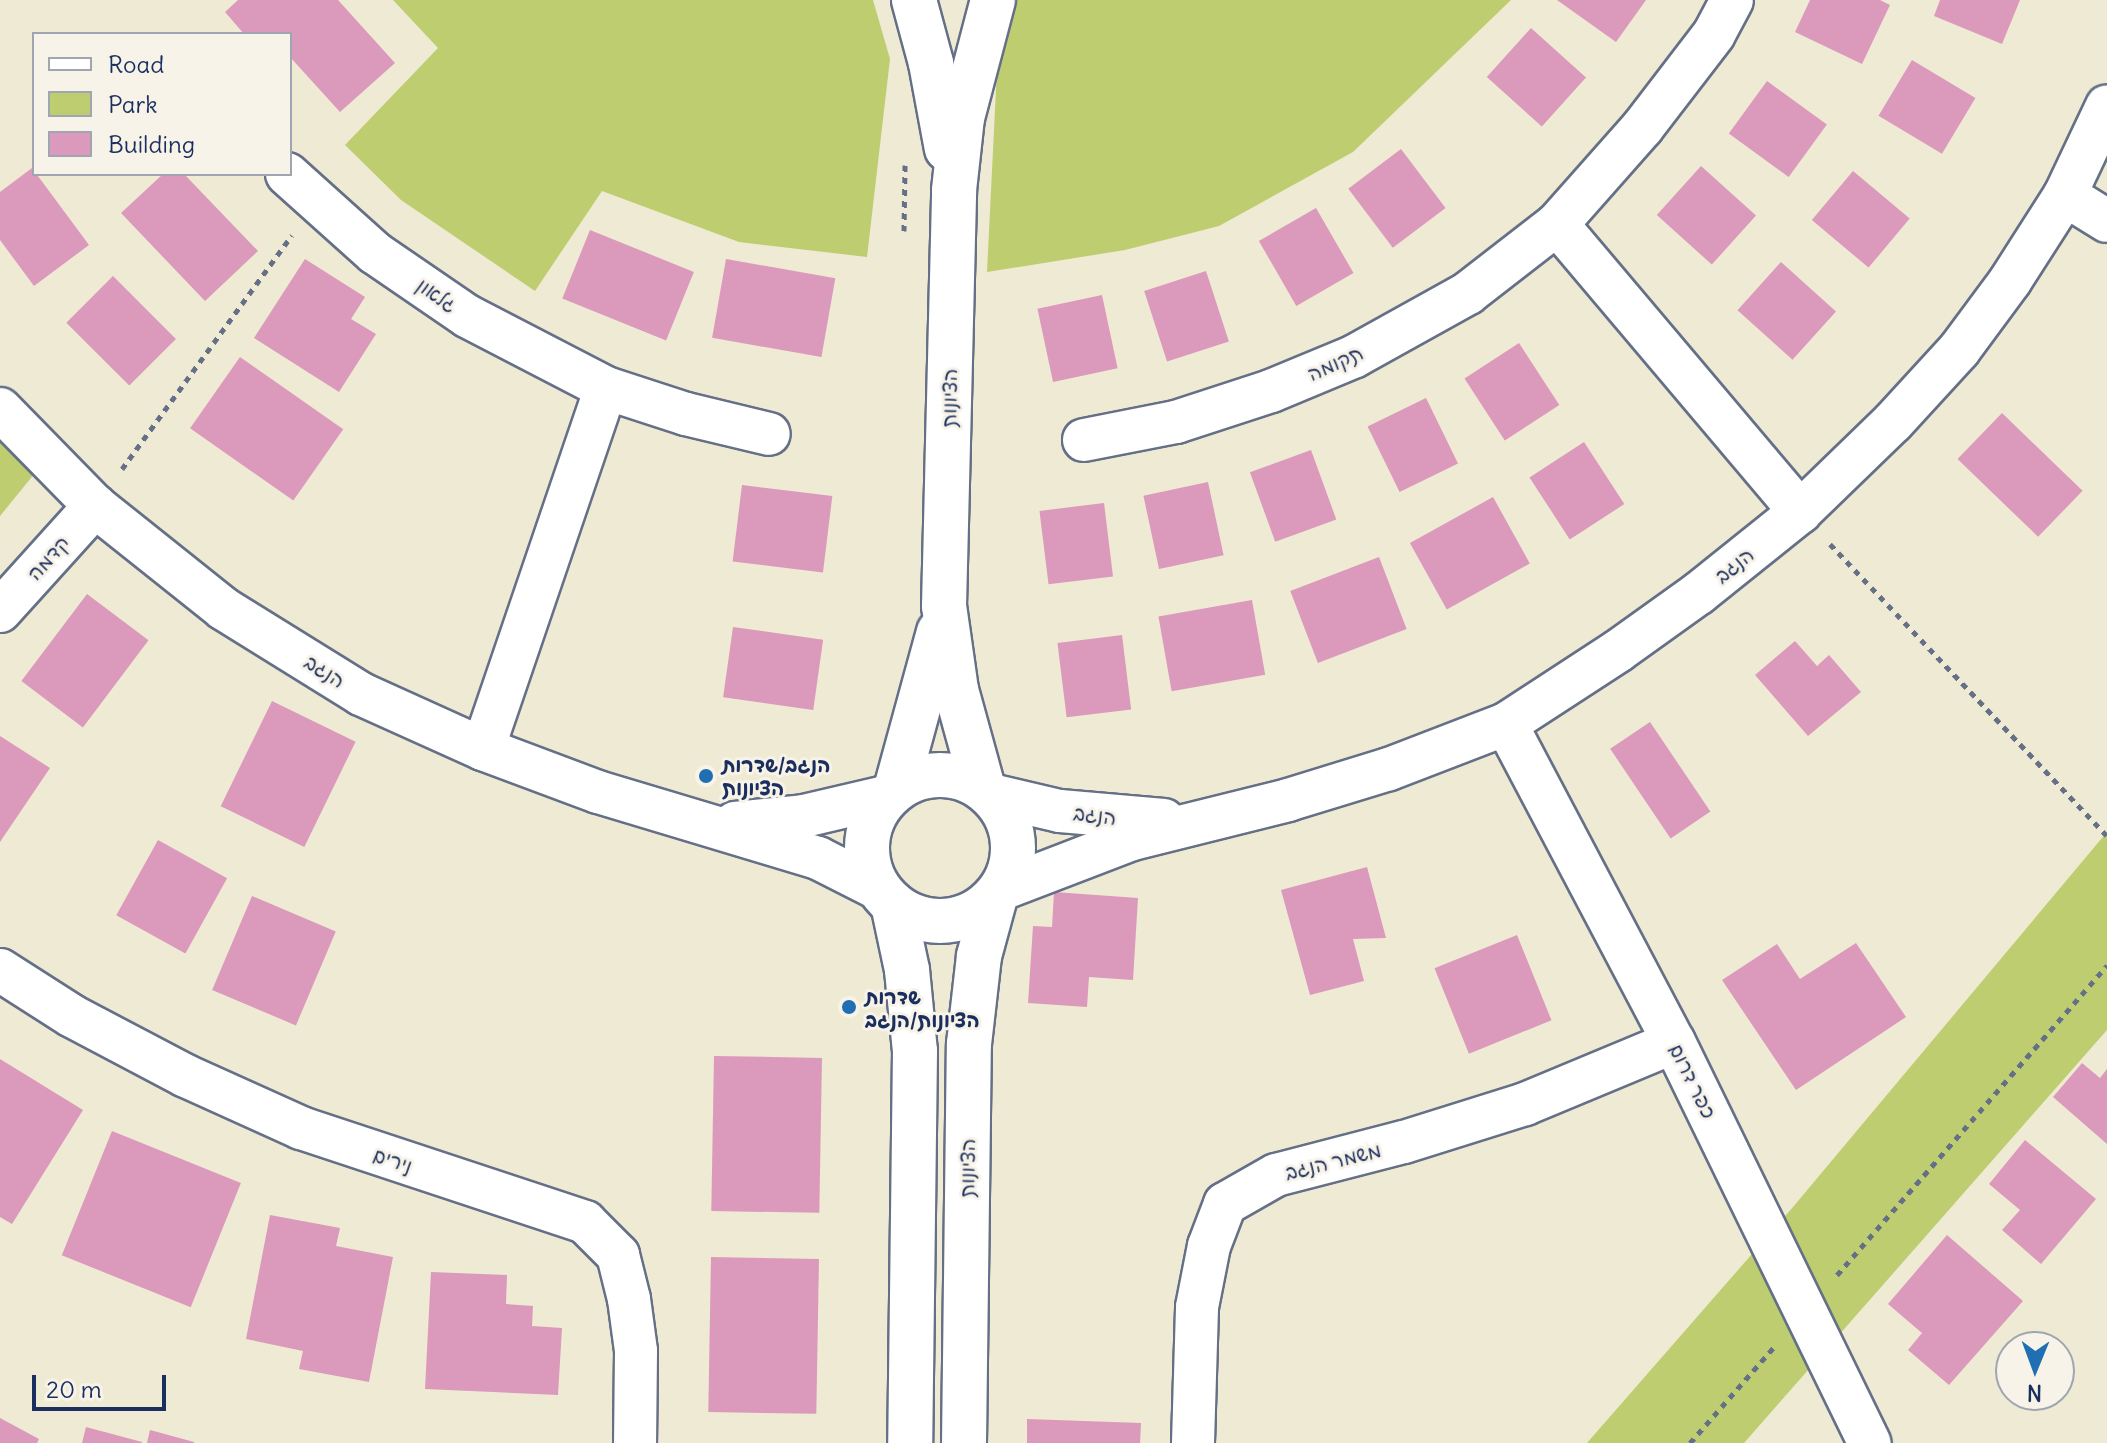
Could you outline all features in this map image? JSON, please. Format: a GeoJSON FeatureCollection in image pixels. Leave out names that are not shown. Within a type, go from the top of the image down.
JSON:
{"type":"FeatureCollection","features":[{"type":"Feature","properties":{"kind":"street","name":"הציונות"},"geometry":{"type":"LineString","coordinates":[[914,0],[931,63],[954,190]]}},
{"type":"Feature","properties":{"kind":"street","name":"הציונות"},"geometry":{"type":"LineString","coordinates":[[892,792],[935,655],[944,606],[954,190],[962,118],[993,0]]}},
{"type":"Feature","properties":{"kind":"street","name":"תקומה"},"geometry":{"type":"LineString","coordinates":[[1084,440],[1176,422],[1271,391],[1355,356],[1468,293],[1557,224],[1642,128],[1714,34],[1732,0]]}},
{"type":"Feature","properties":{"kind":"street","name":"הנגב"},"geometry":{"type":"LineString","coordinates":[[998,893],[1095,851],[1375,774],[1506,724],[1618,651],[1699,593],[1800,512],[1893,422],[1959,350],[2010,281],[2065,195],[2107,106]]}},
{"type":"Feature","properties":{"kind":"street","name":"גלאון"},"geometry":{"type":"LineString","coordinates":[[289,176],[375,253],[467,316],[606,388],[686,414],[769,434]]}},
{"type":"Feature","properties":{"kind":"street"},"geometry":{"type":"LineString","coordinates":[[2065,195],[2107,221]]}},
{"type":"Feature","properties":{"kind":"street"},"geometry":{"type":"LineString","coordinates":[[1557,224],[1800,512]]}},
{"type":"Feature","properties":{"kind":"street"},"geometry":{"type":"LineString","coordinates":[[483,749],[606,388]]}},
{"type":"Feature","properties":{"kind":"street","name":"הנגב"},"geometry":{"type":"LineString","coordinates":[[0,409],[95,506],[224,609],[361,694],[483,749],[598,792],[714,824],[818,858],[886,897]]}},
{"type":"Feature","properties":{"kind":"street","name":"קדמה"},"geometry":{"type":"LineString","coordinates":[[0,611],[95,506]]}},
{"type":"Feature","properties":{"kind":"street","name":"הציונות"},"geometry":{"type":"LineString","coordinates":[[944,606],[956,690],[987,792]]}},
{"type":"Feature","properties":{"kind":"street","name":"כפר דרום"},"geometry":{"type":"LineString","coordinates":[[1506,724],[1674,1042],[1870,1443]]}},
{"type":"Feature","properties":{"kind":"street"},"geometry":{"type":"LineString","coordinates":[[886,897],[920,918],[951,920],[979,910],[998,893],[1010,870],[1013,840],[1004,811],[987,792],[955,776],[934,775],[914,779],[892,792],[876,812],[867,841],[868,861],[886,897],[907,970],[915,1051],[910,1443]]}},
{"type":"Feature","properties":{"kind":"street","name":"הנגב"},"geometry":{"type":"LineString","coordinates":[[714,824],[804,816],[892,792]]}},
{"type":"Feature","properties":{"kind":"street","name":"הנגב"},"geometry":{"type":"LineString","coordinates":[[987,792],[1060,811],[1120,818],[1201,820]]}},
{"type":"Feature","properties":{"kind":"street","name":"הציונות"},"geometry":{"type":"LineString","coordinates":[[964,1443],[970,1015],[979,956],[998,893]]}},
{"type":"Feature","properties":{"kind":"street","name":"נירים"},"geometry":{"type":"LineString","coordinates":[[0,970],[72,1016],[174,1070],[301,1128],[585,1222],[618,1255],[629,1299],[636,1351],[635,1443]]}},
{"type":"Feature","properties":{"kind":"street","name":"משמר הנגב"},"geometry":{"type":"LineString","coordinates":[[1193,1443],[1197,1307],[1209,1246],[1225,1204],[1276,1175],[1404,1142],[1525,1104],[1674,1042]]}},
{"type":"Feature","properties":{"kind":"path"},"geometry":{"type":"LineString","coordinates":[[95,506],[317,202]]}},
{"type":"Feature","properties":{"kind":"path"},"geometry":{"type":"LineString","coordinates":[[1800,512],[2107,836]]}},
{"type":"Feature","properties":{"kind":"path"},"geometry":{"type":"LineString","coordinates":[[1690,1443],[2107,965]]}},
{"type":"Feature","properties":{"kind":"green space"},"geometry":{"type":"Polygon","coordinates":[[[393,0],[873,0],[890,59],[867,257],[739,242],[602,191],[535,291],[401,200],[345,145],[438,48],[393,0]]]}},
{"type":"Feature","properties":{"kind":"green space"},"geometry":{"type":"Polygon","coordinates":[[[1013,0],[1511,0],[1353,152],[1219,226],[1125,250],[987,272],[1000,9],[1013,0]]]}},
{"type":"Feature","properties":{"kind":"green space"},"geometry":{"type":"Polygon","coordinates":[[[0,434],[35,473],[0,516],[0,434]]]}},
{"type":"Feature","properties":{"kind":"green space"},"geometry":{"type":"Polygon","coordinates":[[[2107,832],[2107,1030],[1744,1443],[1587,1443],[1793,1207],[2107,832]]]}},
{"type":"Feature","properties":{"kind":"building"},"geometry":{"type":"Polygon","coordinates":[[[238,0],[338,0],[395,63],[340,112],[292,59],[292,32],[242,32],[225,12],[238,0]]]}},
{"type":"Feature","properties":{"kind":"building"},"geometry":{"type":"Polygon","coordinates":[[[1557,0],[1646,0],[1616,42],[1557,0]]]}},
{"type":"Feature","properties":{"kind":"building"},"geometry":{"type":"Polygon","coordinates":[[[1810,0],[1880,0],[1890,5],[1862,64],[1795,32],[1810,0]]]}},
{"type":"Feature","properties":{"kind":"building"},"geometry":{"type":"Polygon","coordinates":[[[1940,0],[2020,0],[2002,44],[1934,16],[1940,0]]]}},
{"type":"Feature","properties":{"kind":"building"},"geometry":{"type":"Polygon","coordinates":[[[1531,28],[1586,78],[1542,127],[1487,77],[1531,28]]]}},
{"type":"Feature","properties":{"kind":"building"},"geometry":{"type":"Polygon","coordinates":[[[1912,60],[1975,98],[1942,154],[1879,116],[1912,60]]]}},
{"type":"Feature","properties":{"kind":"building"},"geometry":{"type":"Polygon","coordinates":[[[1767,81],[1827,124],[1789,177],[1729,134],[1767,81]]]}},
{"type":"Feature","properties":{"kind":"building"},"geometry":{"type":"Polygon","coordinates":[[[1401,149],[1446,208],[1393,248],[1348,189],[1401,149]]]}},
{"type":"Feature","properties":{"kind":"building"},"geometry":{"type":"Polygon","coordinates":[[[1701,166],[1756,216],[1712,265],[1657,215],[1701,166]]]}},
{"type":"Feature","properties":{"kind":"building"},"geometry":{"type":"Polygon","coordinates":[[[32,168],[32,176],[38,176],[89,245],[34,286],[0,240],[0,192],[32,168]]]}},
{"type":"Feature","properties":{"kind":"building"},"geometry":{"type":"Polygon","coordinates":[[[1853,171],[1910,219],[1869,268],[1812,220],[1853,171]]]}},
{"type":"Feature","properties":{"kind":"building"},"geometry":{"type":"Polygon","coordinates":[[[161,176],[186,176],[258,251],[205,301],[121,213],[161,176]]]}},
{"type":"Feature","properties":{"kind":"building"},"geometry":{"type":"Polygon","coordinates":[[[1316,208],[1354,273],[1296,306],[1259,241],[1316,208]]]}},
{"type":"Feature","properties":{"kind":"building"},"geometry":{"type":"Polygon","coordinates":[[[590,230],[694,272],[666,341],[562,299],[590,230]]]}},
{"type":"Feature","properties":{"kind":"building"},"geometry":{"type":"Polygon","coordinates":[[[305,259],[365,297],[351,319],[376,334],[339,392],[254,338],[305,259]]]}},
{"type":"Feature","properties":{"kind":"building"},"geometry":{"type":"Polygon","coordinates":[[[726,259],[835,278],[821,357],[712,338],[726,259]]]}},
{"type":"Feature","properties":{"kind":"building"},"geometry":{"type":"Polygon","coordinates":[[[1781,262],[1836,312],[1792,360],[1738,310],[1781,262]]]}},
{"type":"Feature","properties":{"kind":"building"},"geometry":{"type":"Polygon","coordinates":[[[1206,271],[1229,341],[1167,361],[1144,291],[1206,271]]]}},
{"type":"Feature","properties":{"kind":"building"},"geometry":{"type":"Polygon","coordinates":[[[113,276],[176,339],[129,386],[66,323],[113,276]]]}},
{"type":"Feature","properties":{"kind":"building"},"geometry":{"type":"Polygon","coordinates":[[[1102,295],[1118,368],[1053,382],[1037,309],[1102,295]]]}},
{"type":"Feature","properties":{"kind":"building"},"geometry":{"type":"Polygon","coordinates":[[[1519,343],[1559,405],[1505,440],[1464,378],[1519,343]]]}},
{"type":"Feature","properties":{"kind":"building"},"geometry":{"type":"Polygon","coordinates":[[[240,357],[343,429],[293,501],[190,428],[240,357]]]}},
{"type":"Feature","properties":{"kind":"building"},"geometry":{"type":"Polygon","coordinates":[[[1426,398],[1458,464],[1400,492],[1368,426],[1426,398]]]}},
{"type":"Feature","properties":{"kind":"building"},"geometry":{"type":"Polygon","coordinates":[[[2002,413],[2083,491],[2038,537],[1958,459],[2002,413]]]}},
{"type":"Feature","properties":{"kind":"building"},"geometry":{"type":"Polygon","coordinates":[[[1584,442],[1624,504],[1570,539],[1529,477],[1584,442]]]}},
{"type":"Feature","properties":{"kind":"building"},"geometry":{"type":"Polygon","coordinates":[[[1311,450],[1336,520],[1275,542],[1250,472],[1311,450]]]}},
{"type":"Feature","properties":{"kind":"building"},"geometry":{"type":"Polygon","coordinates":[[[1208,482],[1224,555],[1159,569],[1143,496],[1208,482]]]}},
{"type":"Feature","properties":{"kind":"building"},"geometry":{"type":"Polygon","coordinates":[[[742,485],[832,496],[823,573],[733,561],[742,485]]]}},
{"type":"Feature","properties":{"kind":"building"},"geometry":{"type":"Polygon","coordinates":[[[1493,497],[1530,563],[1447,610],[1410,543],[1493,497]]]}},
{"type":"Feature","properties":{"kind":"building"},"geometry":{"type":"Polygon","coordinates":[[[1104,503],[1113,576],[1049,584],[1039,511],[1104,503]]]}},
{"type":"Feature","properties":{"kind":"building"},"geometry":{"type":"Polygon","coordinates":[[[1379,557],[1407,629],[1318,663],[1290,591],[1379,557]]]}},
{"type":"Feature","properties":{"kind":"building"},"geometry":{"type":"Polygon","coordinates":[[[87,594],[148,640],[83,727],[21,681],[87,594]]]}},
{"type":"Feature","properties":{"kind":"building"},"geometry":{"type":"Polygon","coordinates":[[[1252,600],[1265,675],[1172,691],[1158,616],[1252,600]]]}},
{"type":"Feature","properties":{"kind":"building"},"geometry":{"type":"Polygon","coordinates":[[[733,627],[823,640],[813,710],[723,697],[733,627]]]}},
{"type":"Feature","properties":{"kind":"building"},"geometry":{"type":"Polygon","coordinates":[[[1122,635],[1131,709],[1067,717],[1057,643],[1122,635]]]}},
{"type":"Feature","properties":{"kind":"building"},"geometry":{"type":"Polygon","coordinates":[[[1795,641],[1817,666],[1829,655],[1861,692],[1808,736],[1755,675],[1795,641]]]}},
{"type":"Feature","properties":{"kind":"building"},"geometry":{"type":"Polygon","coordinates":[[[272,701],[356,742],[304,847],[221,806],[272,701]]]}},
{"type":"Feature","properties":{"kind":"building"},"geometry":{"type":"Polygon","coordinates":[[[1650,722],[1710,812],[1671,838],[1610,749],[1650,722]]]}},
{"type":"Feature","properties":{"kind":"building"},"geometry":{"type":"Polygon","coordinates":[[[0,736],[50,768],[0,842],[0,736]]]}},
{"type":"Feature","properties":{"kind":"building"},"geometry":{"type":"Polygon","coordinates":[[[158,840],[227,878],[185,954],[116,915],[158,840]]]}},
{"type":"Feature","properties":{"kind":"building"},"geometry":{"type":"Polygon","coordinates":[[[1367,867],[1386,938],[1353,939],[1364,981],[1310,995],[1281,890],[1367,867]]]}},
{"type":"Feature","properties":{"kind":"building"},"geometry":{"type":"Polygon","coordinates":[[[1054,892],[1138,898],[1133,980],[1089,977],[1087,1007],[1028,1003],[1033,926],[1052,927],[1054,892]]]}},
{"type":"Feature","properties":{"kind":"building"},"geometry":{"type":"Polygon","coordinates":[[[252,896],[336,932],[296,1025],[212,990],[252,896]]]}},
{"type":"Feature","properties":{"kind":"building"},"geometry":{"type":"Polygon","coordinates":[[[1517,935],[1551,1020],[1469,1054],[1434,968],[1517,935]]]}},
{"type":"Feature","properties":{"kind":"building"},"geometry":{"type":"Polygon","coordinates":[[[1856,943],[1906,1017],[1796,1090],[1722,980],[1777,944],[1800,979],[1856,943]]]}},
{"type":"Feature","properties":{"kind":"building"},"geometry":{"type":"Polygon","coordinates":[[[714,1056],[822,1058],[819,1213],[711,1211],[714,1056]]]}},
{"type":"Feature","properties":{"kind":"building"},"geometry":{"type":"Polygon","coordinates":[[[0,1059],[83,1110],[12,1224],[0,1217],[0,1059]]]}},
{"type":"Feature","properties":{"kind":"building"},"geometry":{"type":"Polygon","coordinates":[[[2082,1063],[2100,1078],[2107,1069],[2107,1144],[2053,1097],[2082,1063]]]}},
{"type":"Feature","properties":{"kind":"building"},"geometry":{"type":"Polygon","coordinates":[[[112,1131],[241,1183],[191,1307],[62,1255],[112,1131]]]}},
{"type":"Feature","properties":{"kind":"building"},"geometry":{"type":"Polygon","coordinates":[[[2025,1140],[2096,1199],[2041,1264],[2002,1230],[2020,1210],[1989,1184],[2025,1140]]]}},
{"type":"Feature","properties":{"kind":"building"},"geometry":{"type":"Polygon","coordinates":[[[270,1215],[340,1228],[336,1246],[393,1257],[369,1382],[299,1369],[303,1351],[246,1339],[270,1215]]]}},
{"type":"Feature","properties":{"kind":"building"},"geometry":{"type":"Polygon","coordinates":[[[1947,1235],[2023,1301],[1949,1385],[1908,1350],[1922,1333],[1888,1304],[1947,1235]]]}},
{"type":"Feature","properties":{"kind":"building"},"geometry":{"type":"Polygon","coordinates":[[[711,1257],[819,1259],[816,1414],[708,1412],[711,1257]]]}},
{"type":"Feature","properties":{"kind":"building"},"geometry":{"type":"Polygon","coordinates":[[[431,1272],[507,1275],[506,1304],[533,1306],[532,1326],[562,1328],[558,1395],[425,1389],[431,1272]]]}},
{"type":"Feature","properties":{"kind":"building"},"geometry":{"type":"Polygon","coordinates":[[[0,1418],[39,1439],[37,1443],[0,1443],[0,1418]]]}},
{"type":"Feature","properties":{"kind":"building"},"geometry":{"type":"Polygon","coordinates":[[[1027,1419],[1141,1423],[1140,1443],[1027,1443],[1027,1419]]]}},
{"type":"Feature","properties":{"kind":"building"},"geometry":{"type":"Polygon","coordinates":[[[86,1427],[142,1442],[142,1443],[82,1443],[86,1427]]]}},
{"type":"Feature","properties":{"kind":"building"},"geometry":{"type":"Polygon","coordinates":[[[150,1430],[194,1442],[194,1443],[147,1443],[150,1430]]]}},
{"type":"Feature","properties":{"kind":"place","name":"הנגב/שדרות הציונות"},"geometry":{"type":"Point","coordinates":[706,776]}},
{"type":"Feature","properties":{"kind":"place","name":"שדרות הציונות/הנגב"},"geometry":{"type":"Point","coordinates":[849,1007]}}]}
